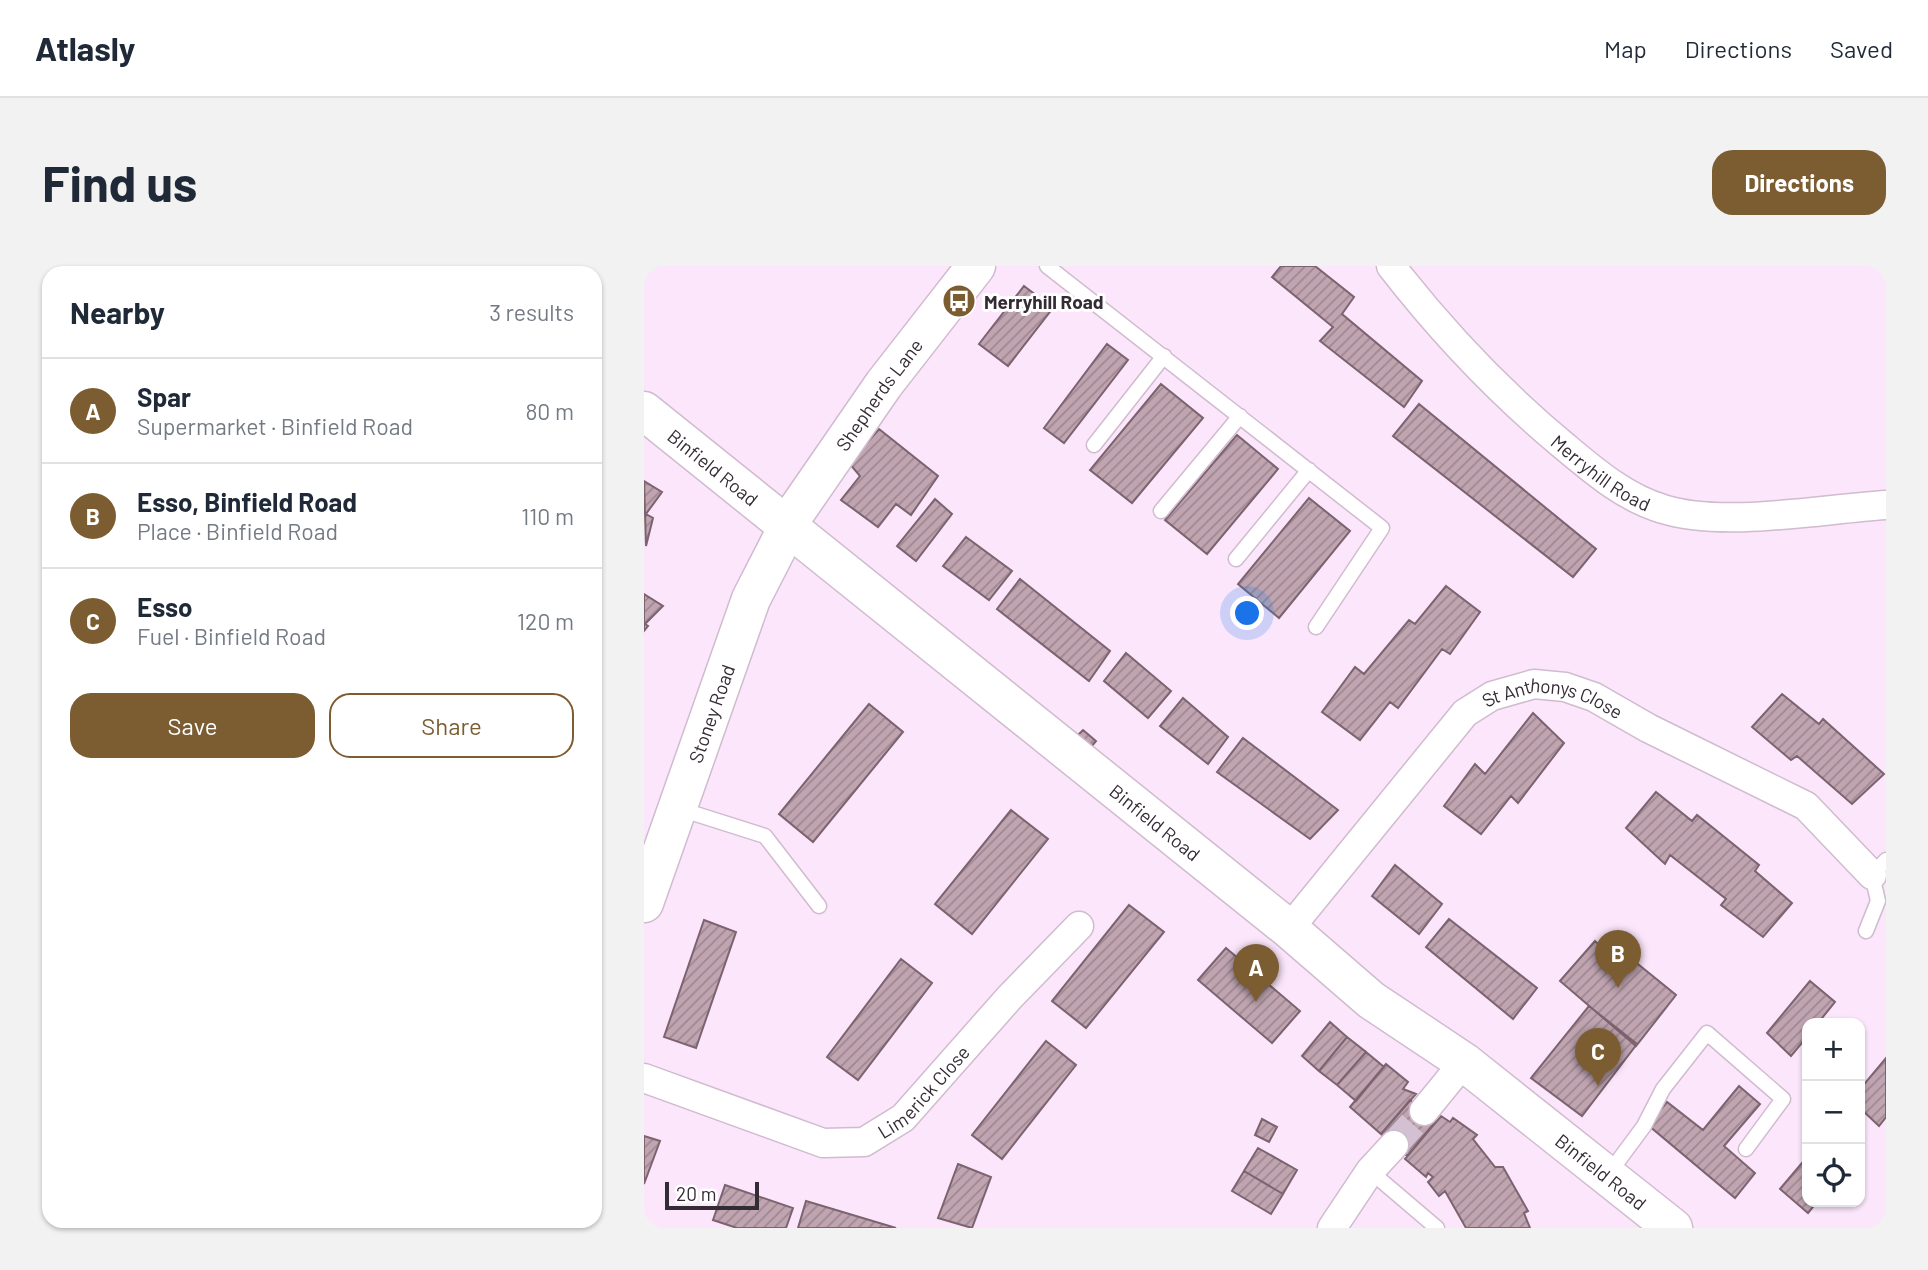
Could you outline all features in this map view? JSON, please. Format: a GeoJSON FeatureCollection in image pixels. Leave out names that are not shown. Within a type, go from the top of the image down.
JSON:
{"type":"FeatureCollection","features":[{"type":"Feature","properties":{"kind":"main road","name":"Shepherds Lane"},"geometry":{"type":"LineString","coordinates":[[788,527],[811,486],[976,266]]}},
{"type":"Feature","properties":{"kind":"main road","name":"Binfield Road"},"geometry":{"type":"LineString","coordinates":[[644,411],[1289,929],[1371,1000],[1464,1062],[1673,1228]]}},
{"type":"Feature","properties":{"kind":"main road","name":"Stoney Road"},"geometry":{"type":"LineString","coordinates":[[644,903],[751,599],[788,527]]}},
{"type":"Feature","properties":{"kind":"street","name":"Merryhill Road"},"geometry":{"type":"LineString","coordinates":[[1391,266],[1427,314],[1516,406],[1594,471],[1624,491],[1663,509],[1710,516],[1886,505]]}},
{"type":"Feature","properties":{"kind":"street","name":"St Anthonys Close"},"geometry":{"type":"LineString","coordinates":[[1289,929],[1465,713],[1492,696],[1534,684],[1564,687],[1594,697],[1648,728],[1806,806],[1879,868]]}},
{"type":"Feature","properties":{"kind":"street","name":"Limerick Close"},"geometry":{"type":"LineString","coordinates":[[644,1078],[823,1143],[864,1142],[879,1136],[903,1118],[1009,998],[1079,926]]}},
{"type":"Feature","properties":{"kind":"street"},"geometry":{"type":"LineString","coordinates":[[1424,1111],[1464,1062]]}},
{"type":"Feature","properties":{"kind":"street"},"geometry":{"type":"LineString","coordinates":[[1332,1228],[1370,1171],[1394,1145]]}},
{"type":"Feature","properties":{"kind":"lane"},"geometry":{"type":"LineString","coordinates":[[1047,266],[1382,528],[1316,627]]}},
{"type":"Feature","properties":{"kind":"lane"},"geometry":{"type":"LineString","coordinates":[[1094,445],[1164,356]]}},
{"type":"Feature","properties":{"kind":"lane"},"geometry":{"type":"LineString","coordinates":[[1161,511],[1240,416]]}},
{"type":"Feature","properties":{"kind":"lane"},"geometry":{"type":"LineString","coordinates":[[1236,559],[1309,470]]}},
{"type":"Feature","properties":{"kind":"lane"},"geometry":{"type":"LineString","coordinates":[[679,808],[765,836],[819,906]]}},
{"type":"Feature","properties":{"kind":"lane","name":"St Anthonys Close"},"geometry":{"type":"LineString","coordinates":[[1866,931],[1878,901],[1879,868]]}},
{"type":"Feature","properties":{"kind":"lane"},"geometry":{"type":"LineString","coordinates":[[1607,1176],[1644,1126],[1663,1089],[1707,1033],[1783,1099],[1746,1149]]}},
{"type":"Feature","properties":{"kind":"lane"},"geometry":{"type":"LineString","coordinates":[[1370,1171],[1437,1228]]}},
{"type":"Feature","properties":{"kind":"building"},"geometry":{"type":"Polygon","coordinates":[[[1281,266],[1315,266],[1354,297],[1342,314],[1422,381],[1404,407],[1320,341],[1333,327],[1272,277],[1281,266]]]}},
{"type":"Feature","properties":{"kind":"building"},"geometry":{"type":"Polygon","coordinates":[[[1024,286],[1053,308],[1008,366],[979,344],[1024,286]]]}},
{"type":"Feature","properties":{"kind":"building"},"geometry":{"type":"Polygon","coordinates":[[[1107,344],[1128,360],[1064,443],[1044,428],[1107,344]]]}},
{"type":"Feature","properties":{"kind":"building"},"geometry":{"type":"Polygon","coordinates":[[[1161,384],[1203,418],[1132,503],[1090,470],[1161,384]]]}},
{"type":"Feature","properties":{"kind":"building"},"geometry":{"type":"Polygon","coordinates":[[[1419,404],[1596,549],[1573,577],[1393,436],[1419,404]]]}},
{"type":"Feature","properties":{"kind":"building"},"geometry":{"type":"Polygon","coordinates":[[[879,429],[938,476],[911,515],[896,504],[878,527],[841,500],[860,476],[849,463],[879,429]]]}},
{"type":"Feature","properties":{"kind":"building"},"geometry":{"type":"Polygon","coordinates":[[[1237,435],[1278,469],[1207,554],[1165,520],[1237,435]]]}},
{"type":"Feature","properties":{"kind":"building"},"geometry":{"type":"Polygon","coordinates":[[[644,481],[662,492],[646,514],[653,518],[646,546],[644,481]]]}},
{"type":"Feature","properties":{"kind":"building"},"geometry":{"type":"Polygon","coordinates":[[[1309,498],[1350,531],[1279,618],[1238,584],[1309,498]]]}},
{"type":"Feature","properties":{"kind":"building"},"geometry":{"type":"Polygon","coordinates":[[[935,499],[952,514],[916,561],[897,546],[935,499]]]}},
{"type":"Feature","properties":{"kind":"building"},"geometry":{"type":"Polygon","coordinates":[[[966,537],[1012,571],[989,600],[943,566],[966,537]]]}},
{"type":"Feature","properties":{"kind":"building"},"geometry":{"type":"Polygon","coordinates":[[[1020,579],[1110,651],[1089,681],[997,609],[1020,579]]]}},
{"type":"Feature","properties":{"kind":"building"},"geometry":{"type":"Polygon","coordinates":[[[1446,586],[1480,612],[1450,654],[1442,649],[1398,708],[1390,702],[1360,740],[1322,712],[1355,667],[1364,674],[1409,620],[1415,624],[1446,586]]]}},
{"type":"Feature","properties":{"kind":"building"},"geometry":{"type":"Polygon","coordinates":[[[644,594],[663,606],[645,624],[648,626],[644,631],[644,594]]]}},
{"type":"Feature","properties":{"kind":"building"},"geometry":{"type":"Polygon","coordinates":[[[1126,653],[1171,691],[1148,718],[1104,681],[1126,653]]]}},
{"type":"Feature","properties":{"kind":"building"},"geometry":{"type":"Polygon","coordinates":[[[1782,694],[1819,724],[1823,719],[1884,774],[1852,804],[1797,756],[1791,760],[1752,727],[1782,694]]]}},
{"type":"Feature","properties":{"kind":"building"},"geometry":{"type":"Polygon","coordinates":[[[1183,698],[1228,737],[1208,764],[1160,726],[1183,698]]]}},
{"type":"Feature","properties":{"kind":"building"},"geometry":{"type":"Polygon","coordinates":[[[869,704],[903,732],[813,842],[779,814],[869,704]]]}},
{"type":"Feature","properties":{"kind":"building"},"geometry":{"type":"Polygon","coordinates":[[[1533,713],[1564,743],[1518,803],[1511,796],[1481,834],[1444,806],[1475,764],[1485,774],[1533,713]]]}},
{"type":"Feature","properties":{"kind":"building"},"geometry":{"type":"Polygon","coordinates":[[[1083,730],[1096,741],[1091,747],[1078,735],[1083,730]]]}},
{"type":"Feature","properties":{"kind":"building"},"geometry":{"type":"Polygon","coordinates":[[[1243,738],[1338,810],[1310,839],[1217,772],[1243,738]]]}},
{"type":"Feature","properties":{"kind":"building"},"geometry":{"type":"Polygon","coordinates":[[[1656,792],[1692,821],[1697,815],[1759,865],[1755,871],[1792,903],[1763,937],[1721,905],[1726,899],[1670,855],[1665,864],[1626,828],[1656,792]]]}},
{"type":"Feature","properties":{"kind":"building"},"geometry":{"type":"Polygon","coordinates":[[[1011,810],[1048,839],[972,934],[935,904],[1011,810]]]}},
{"type":"Feature","properties":{"kind":"building"},"geometry":{"type":"Polygon","coordinates":[[[1395,865],[1442,904],[1419,934],[1372,896],[1395,865]]]}},
{"type":"Feature","properties":{"kind":"building"},"geometry":{"type":"Polygon","coordinates":[[[1129,905],[1164,932],[1086,1028],[1052,1001],[1129,905]]]}},
{"type":"Feature","properties":{"kind":"building"},"geometry":{"type":"Polygon","coordinates":[[[1449,919],[1537,988],[1513,1019],[1426,947],[1449,919]]]}},
{"type":"Feature","properties":{"kind":"building"},"geometry":{"type":"Polygon","coordinates":[[[704,920],[736,932],[696,1048],[664,1037],[704,920]]]}},
{"type":"Feature","properties":{"kind":"building"},"geometry":{"type":"Polygon","coordinates":[[[1595,941],[1610,954],[1617,947],[1676,995],[1636,1046],[1560,981],[1595,941]]]}},
{"type":"Feature","properties":{"kind":"building"},"geometry":{"type":"Polygon","coordinates":[[[1226,948],[1300,1011],[1272,1043],[1198,980],[1226,948]]]}},
{"type":"Feature","properties":{"kind":"building"},"geometry":{"type":"Polygon","coordinates":[[[901,959],[932,983],[858,1080],[827,1057],[901,959]]]}},
{"type":"Feature","properties":{"kind":"building"},"geometry":{"type":"Polygon","coordinates":[[[1810,981],[1835,1002],[1822,1018],[1802,1018],[1802,1043],[1791,1056],[1767,1033],[1810,981]]]}},
{"type":"Feature","properties":{"kind":"building"},"geometry":{"type":"Polygon","coordinates":[[[1589,1006],[1637,1044],[1582,1116],[1531,1078],[1589,1006]]]}},
{"type":"Feature","properties":{"kind":"building"},"geometry":{"type":"Polygon","coordinates":[[[1330,1022],[1347,1037],[1319,1071],[1302,1056],[1330,1022]]]}},
{"type":"Feature","properties":{"kind":"building"},"geometry":{"type":"Polygon","coordinates":[[[1347,1037],[1366,1052],[1337,1085],[1319,1071],[1347,1037]]]}},
{"type":"Feature","properties":{"kind":"building"},"geometry":{"type":"Polygon","coordinates":[[[1046,1041],[1076,1065],[1002,1159],[972,1135],[1046,1041]]]}},
{"type":"Feature","properties":{"kind":"building"},"geometry":{"type":"Polygon","coordinates":[[[1366,1052],[1384,1067],[1356,1101],[1337,1085],[1366,1052]]]}},
{"type":"Feature","properties":{"kind":"building"},"geometry":{"type":"Polygon","coordinates":[[[1886,1058],[1886,1117],[1879,1126],[1865,1113],[1865,1083],[1886,1058]]]}},
{"type":"Feature","properties":{"kind":"building"},"geometry":{"type":"Polygon","coordinates":[[[1386,1064],[1408,1082],[1403,1089],[1416,1094],[1381,1134],[1350,1107],[1386,1064]]]}},
{"type":"Feature","properties":{"kind":"building"},"geometry":{"type":"Polygon","coordinates":[[[1739,1086],[1760,1104],[1724,1146],[1755,1173],[1735,1198],[1648,1125],[1667,1102],[1703,1130],[1739,1086]]]}},
{"type":"Feature","properties":{"kind":"building"},"geometry":{"type":"Polygon","coordinates":[[[1410,1100],[1436,1121],[1407,1156],[1381,1134],[1410,1100]]]}},
{"type":"Feature","properties":{"kind":"building"},"geometry":{"type":"Polygon","coordinates":[[[1441,1116],[1450,1122],[1453,1118],[1477,1135],[1473,1139],[1495,1167],[1503,1167],[1528,1211],[1524,1213],[1530,1228],[1466,1228],[1445,1191],[1439,1196],[1428,1182],[1433,1177],[1428,1173],[1426,1177],[1405,1159],[1441,1116]]]}},
{"type":"Feature","properties":{"kind":"building"},"geometry":{"type":"Polygon","coordinates":[[[1262,1119],[1277,1127],[1269,1142],[1255,1135],[1262,1119]]]}},
{"type":"Feature","properties":{"kind":"building"},"geometry":{"type":"Polygon","coordinates":[[[644,1136],[660,1141],[644,1184],[644,1136]]]}},
{"type":"Feature","properties":{"kind":"building"},"geometry":{"type":"Polygon","coordinates":[[[1258,1148],[1297,1170],[1283,1194],[1244,1171],[1258,1148]]]}},
{"type":"Feature","properties":{"kind":"building"},"geometry":{"type":"Polygon","coordinates":[[[1802,1163],[1802,1207],[1813,1207],[1808,1213],[1780,1189],[1802,1163]]]}},
{"type":"Feature","properties":{"kind":"building"},"geometry":{"type":"Polygon","coordinates":[[[958,1164],[991,1177],[972,1228],[938,1218],[958,1164]]]}},
{"type":"Feature","properties":{"kind":"building"},"geometry":{"type":"Polygon","coordinates":[[[1244,1171],[1283,1194],[1271,1214],[1232,1191],[1244,1171]]]}},
{"type":"Feature","properties":{"kind":"building"},"geometry":{"type":"Polygon","coordinates":[[[725,1185],[793,1208],[786,1228],[737,1228],[713,1220],[725,1185]]]}},
{"type":"Feature","properties":{"kind":"building"},"geometry":{"type":"Polygon","coordinates":[[[806,1201],[896,1228],[798,1228],[806,1201]]]}},
{"type":"Feature","properties":{"kind":"tunnel"},"geometry":{"type":"LineString","coordinates":[[1394,1145],[1424,1111]]}},
{"type":"Feature","properties":{"kind":"place","name":"Merryhill Road"},"geometry":{"type":"Point","coordinates":[959,301]}},
{"type":"Feature","properties":{"kind":"place","name":"Esso, Binfield Road"},"geometry":{"type":"Point","coordinates":[1618,988]}},
{"type":"Feature","properties":{"kind":"place","name":"Spar"},"geometry":{"type":"Point","coordinates":[1256,1002]}},
{"type":"Feature","properties":{"kind":"place","name":"Esso"},"geometry":{"type":"Point","coordinates":[1598,1086]}}]}
